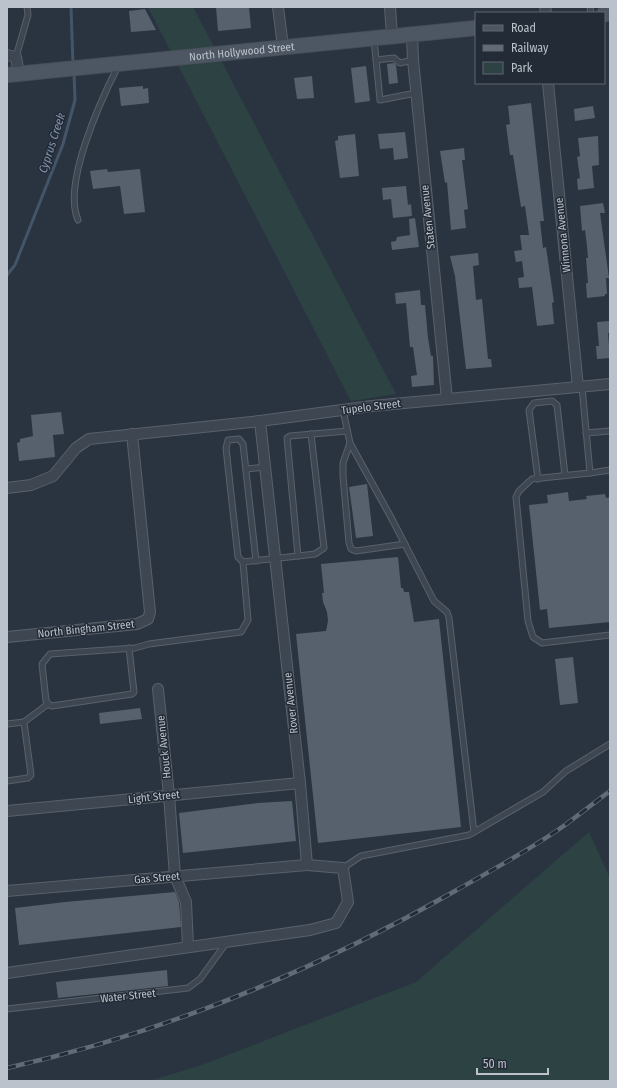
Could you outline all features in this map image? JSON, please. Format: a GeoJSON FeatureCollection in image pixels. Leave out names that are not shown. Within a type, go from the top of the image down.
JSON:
{"type":"FeatureCollection","features":[{"type":"Feature","properties":{"kind":"main road","name":"North Hollywood Street"},"geometry":{"type":"LineString","coordinates":[[13,74],[475,28]]}},
{"type":"Feature","properties":{"kind":"street"},"geometry":{"type":"LineString","coordinates":[[278,7],[283,47]]}},
{"type":"Feature","properties":{"kind":"street"},"geometry":{"type":"LineString","coordinates":[[390,7],[392,36]]}},
{"type":"Feature","properties":{"kind":"street","name":"Staten Avenue"},"geometry":{"type":"LineString","coordinates":[[412,35],[416,93],[447,399]]}},
{"type":"Feature","properties":{"kind":"street"},"geometry":{"type":"LineString","coordinates":[[12,56],[13,74]]}},
{"type":"Feature","properties":{"kind":"street","name":"Winnona Avenue"},"geometry":{"type":"LineString","coordinates":[[548,84],[580,387]]}},
{"type":"Feature","properties":{"kind":"street","name":"Tupelo Street"},"geometry":{"type":"LineString","coordinates":[[7,488],[31,485],[53,476],[76,448],[89,438],[260,421],[343,410],[447,399],[610,384]]}},
{"type":"Feature","properties":{"kind":"street","name":"Rover Avenue"},"geometry":{"type":"LineString","coordinates":[[260,421],[300,784],[307,865]]}},
{"type":"Feature","properties":{"kind":"street","name":"North Bingham Street"},"geometry":{"type":"LineString","coordinates":[[7,637],[141,623],[149,616],[149,603],[132,434]]}},
{"type":"Feature","properties":{"kind":"street","name":"Houck Avenue"},"geometry":{"type":"LineString","coordinates":[[158,689],[169,795],[175,876],[186,902],[188,947]]}},
{"type":"Feature","properties":{"kind":"street","name":"Light Street"},"geometry":{"type":"LineString","coordinates":[[7,811],[300,784]]}},
{"type":"Feature","properties":{"kind":"street"},"geometry":{"type":"LineString","coordinates":[[7,973],[310,930],[336,923],[348,902],[343,868],[307,865]]}},
{"type":"Feature","properties":{"kind":"street","name":"Gas Street"},"geometry":{"type":"LineString","coordinates":[[7,891],[307,865]]}},
{"type":"Feature","properties":{"kind":"lane"},"geometry":{"type":"LineString","coordinates":[[12,56],[28,15],[27,7]]}},
{"type":"Feature","properties":{"kind":"lane"},"geometry":{"type":"LineString","coordinates":[[374,38],[380,100],[416,93]]}},
{"type":"Feature","properties":{"kind":"lane"},"geometry":{"type":"LineString","coordinates":[[376,60],[394,58],[400,63],[413,60]]}},
{"type":"Feature","properties":{"kind":"lane"},"geometry":{"type":"LineString","coordinates":[[78,220],[74,211],[73,197],[78,172],[94,117],[119,64]]}},
{"type":"Feature","properties":{"kind":"lane"},"geometry":{"type":"LineString","coordinates":[[580,387],[590,472]]}},
{"type":"Feature","properties":{"kind":"lane"},"geometry":{"type":"LineString","coordinates":[[538,478],[529,410],[534,403],[552,401],[557,406],[565,475]]}},
{"type":"Feature","properties":{"kind":"lane"},"geometry":{"type":"LineString","coordinates":[[343,410],[350,443],[434,601],[447,612],[449,618],[474,832]]}},
{"type":"Feature","properties":{"kind":"lane"},"geometry":{"type":"LineString","coordinates":[[298,556],[286,443],[290,436],[347,431]]}},
{"type":"Feature","properties":{"kind":"lane"},"geometry":{"type":"LineString","coordinates":[[586,433],[610,431]]}},
{"type":"Feature","properties":{"kind":"lane"},"geometry":{"type":"LineString","coordinates":[[243,562],[315,554],[324,548],[311,434]]}},
{"type":"Feature","properties":{"kind":"lane"},"geometry":{"type":"LineString","coordinates":[[129,648],[134,692],[52,706],[46,701],[42,664],[50,654],[129,648],[241,632],[248,620],[243,562],[238,556],[226,448],[228,440],[241,440],[246,469],[256,561]]}},
{"type":"Feature","properties":{"kind":"lane"},"geometry":{"type":"LineString","coordinates":[[350,443],[343,463],[343,476],[349,543],[351,549],[356,551],[405,544]]}},
{"type":"Feature","properties":{"kind":"lane"},"geometry":{"type":"LineString","coordinates":[[246,469],[265,467]]}},
{"type":"Feature","properties":{"kind":"lane"},"geometry":{"type":"LineString","coordinates":[[610,470],[538,478],[528,481],[516,497],[528,621],[533,637],[542,643],[610,635]]}},
{"type":"Feature","properties":{"kind":"lane"},"geometry":{"type":"LineString","coordinates":[[7,724],[24,722],[48,704]]}},
{"type":"Feature","properties":{"kind":"lane"},"geometry":{"type":"LineString","coordinates":[[7,781],[28,778],[31,770],[24,722]]}},
{"type":"Feature","properties":{"kind":"lane"},"geometry":{"type":"LineString","coordinates":[[343,868],[361,856],[469,835],[543,792],[566,771],[610,744]]}},
{"type":"Feature","properties":{"kind":"lane","name":"Water Street"},"geometry":{"type":"LineString","coordinates":[[7,1009],[188,988],[200,979],[228,942]]}},
{"type":"Feature","properties":{"kind":"green space"},"geometry":{"type":"Polygon","coordinates":[[[148,7],[193,7],[396,394],[351,401],[148,7]]]}},
{"type":"Feature","properties":{"kind":"green space"},"geometry":{"type":"Polygon","coordinates":[[[589,832],[610,878],[610,1081],[149,1081],[199,1066],[416,982],[589,832]]]}},
{"type":"Feature","properties":{"kind":"building"},"geometry":{"type":"Polygon","coordinates":[[[216,7],[249,7],[251,28],[218,31],[216,7]]]}},
{"type":"Feature","properties":{"kind":"building"},"geometry":{"type":"Polygon","coordinates":[[[145,9],[156,30],[131,32],[129,11],[145,9]]]}},
{"type":"Feature","properties":{"kind":"building"},"geometry":{"type":"Polygon","coordinates":[[[394,63],[396,65],[398,83],[389,84],[387,64],[394,63]]]}},
{"type":"Feature","properties":{"kind":"building"},"geometry":{"type":"Polygon","coordinates":[[[366,66],[370,101],[355,103],[351,68],[366,66]]]}},
{"type":"Feature","properties":{"kind":"building"},"geometry":{"type":"Polygon","coordinates":[[[312,76],[314,98],[297,99],[294,78],[312,76]]]}},
{"type":"Feature","properties":{"kind":"building"},"geometry":{"type":"Polygon","coordinates":[[[143,86],[143,89],[148,88],[149,103],[121,106],[119,88],[143,86]]]}},
{"type":"Feature","properties":{"kind":"building"},"geometry":{"type":"Polygon","coordinates":[[[531,103],[544,221],[540,221],[543,248],[546,247],[554,302],[552,303],[554,324],[537,326],[532,287],[519,288],[518,278],[524,277],[522,261],[516,262],[514,251],[522,250],[520,235],[529,235],[525,206],[521,207],[513,155],[510,155],[506,125],[510,124],[508,106],[531,103]]]}},
{"type":"Feature","properties":{"kind":"building"},"geometry":{"type":"Polygon","coordinates":[[[593,106],[595,118],[575,121],[574,109],[593,106]]]}},
{"type":"Feature","properties":{"kind":"building"},"geometry":{"type":"Polygon","coordinates":[[[405,132],[408,158],[394,160],[393,148],[380,149],[378,134],[405,132]]]}},
{"type":"Feature","properties":{"kind":"building"},"geometry":{"type":"Polygon","coordinates":[[[355,134],[359,176],[340,178],[335,141],[338,140],[338,136],[355,134]]]}},
{"type":"Feature","properties":{"kind":"building"},"geometry":{"type":"Polygon","coordinates":[[[598,136],[599,165],[592,166],[594,188],[578,190],[577,179],[580,178],[577,157],[580,156],[578,138],[598,136]]]}},
{"type":"Feature","properties":{"kind":"building"},"geometry":{"type":"Polygon","coordinates":[[[464,148],[465,160],[462,160],[468,209],[464,210],[466,228],[451,230],[447,182],[445,183],[440,151],[464,148]]]}},
{"type":"Feature","properties":{"kind":"building"},"geometry":{"type":"Polygon","coordinates":[[[107,169],[108,172],[140,169],[145,212],[124,214],[120,186],[93,189],[90,171],[107,169]]]}},
{"type":"Feature","properties":{"kind":"building"},"geometry":{"type":"Polygon","coordinates":[[[406,186],[408,205],[411,204],[412,216],[393,218],[391,199],[383,200],[382,188],[406,186]]]}},
{"type":"Feature","properties":{"kind":"building"},"geometry":{"type":"Polygon","coordinates":[[[603,203],[605,213],[600,213],[609,278],[606,278],[607,294],[605,294],[605,296],[587,298],[586,283],[588,283],[586,258],[588,258],[585,230],[582,231],[580,206],[603,203]]]}},
{"type":"Feature","properties":{"kind":"building"},"geometry":{"type":"Polygon","coordinates":[[[415,218],[419,247],[392,250],[391,242],[396,241],[397,237],[410,235],[409,219],[415,218]]]}},
{"type":"Feature","properties":{"kind":"building"},"geometry":{"type":"Polygon","coordinates":[[[478,253],[479,265],[473,266],[476,300],[482,299],[488,359],[491,359],[492,367],[466,369],[455,276],[450,256],[478,253]]]}},
{"type":"Feature","properties":{"kind":"building"},"geometry":{"type":"Polygon","coordinates":[[[420,290],[421,305],[425,305],[428,338],[431,356],[433,356],[434,385],[412,387],[411,376],[417,375],[413,347],[410,347],[406,303],[396,304],[395,293],[420,290]]]}},
{"type":"Feature","properties":{"kind":"building"},"geometry":{"type":"Polygon","coordinates":[[[610,321],[610,333],[608,333],[610,358],[597,359],[596,346],[599,346],[597,322],[610,321]]]}},
{"type":"Feature","properties":{"kind":"building"},"geometry":{"type":"Polygon","coordinates":[[[61,412],[64,434],[53,435],[55,457],[19,461],[17,443],[20,442],[20,439],[33,436],[31,415],[61,412]]]}},
{"type":"Feature","properties":{"kind":"building"},"geometry":{"type":"Polygon","coordinates":[[[367,484],[373,536],[356,538],[349,487],[367,484]]]}},
{"type":"Feature","properties":{"kind":"building"},"geometry":{"type":"Polygon","coordinates":[[[568,492],[569,501],[587,499],[586,496],[605,494],[606,498],[610,497],[610,622],[549,628],[547,609],[540,610],[529,505],[548,503],[547,495],[568,492]]]}},
{"type":"Feature","properties":{"kind":"building"},"geometry":{"type":"Polygon","coordinates":[[[398,557],[401,588],[403,588],[404,592],[409,592],[414,622],[439,619],[461,827],[318,843],[296,634],[326,631],[328,621],[327,612],[323,602],[322,593],[324,593],[321,564],[398,557]]]}},
{"type":"Feature","properties":{"kind":"building"},"geometry":{"type":"Polygon","coordinates":[[[573,657],[578,703],[560,705],[555,659],[573,657]]]}},
{"type":"Feature","properties":{"kind":"building"},"geometry":{"type":"Polygon","coordinates":[[[140,708],[142,719],[100,724],[99,713],[140,708]]]}},
{"type":"Feature","properties":{"kind":"building"},"geometry":{"type":"Polygon","coordinates":[[[292,801],[296,841],[183,853],[179,813],[257,803],[292,801]]]}},
{"type":"Feature","properties":{"kind":"building"},"geometry":{"type":"Polygon","coordinates":[[[175,892],[179,902],[181,927],[19,945],[15,908],[175,892]]]}},
{"type":"Feature","properties":{"kind":"building"},"geometry":{"type":"Polygon","coordinates":[[[167,970],[168,986],[58,998],[56,982],[167,970]]]}},
{"type":"Feature","properties":{"kind":"waterway","name":"Cyprus Creek"},"geometry":{"type":"LineString","coordinates":[[71,7],[73,65]]}},
{"type":"Feature","properties":{"kind":"waterway","name":"Cyprus Creek"},"geometry":{"type":"LineString","coordinates":[[7,275],[15,265],[63,144],[75,100],[74,73]]}},
{"type":"Feature","properties":{"kind":"railway"},"geometry":{"type":"LineString","coordinates":[[7,1068],[66,1054],[124,1037],[238,996],[294,972],[402,920],[525,851],[565,825],[610,791]]}}]}
